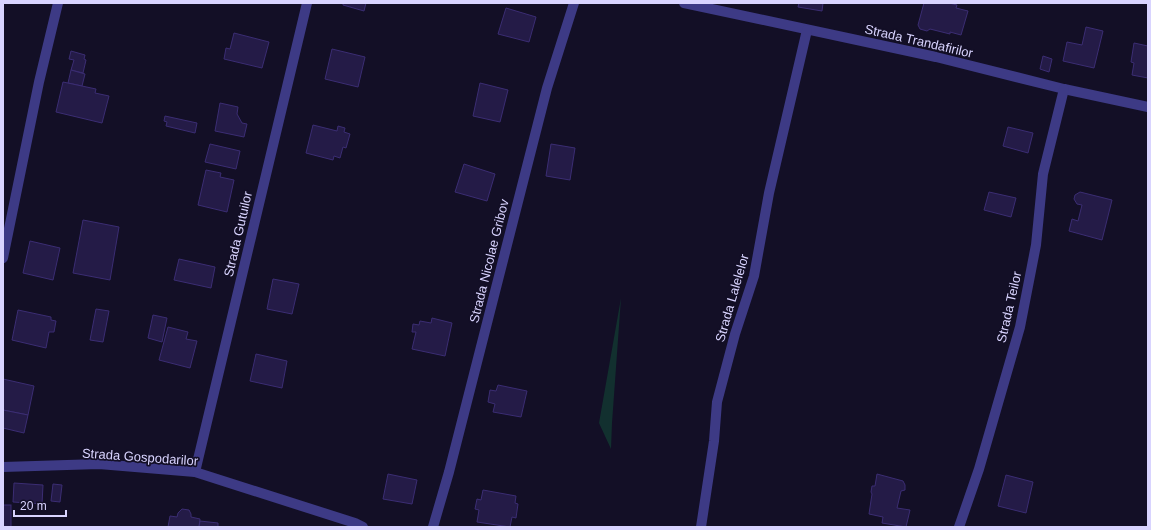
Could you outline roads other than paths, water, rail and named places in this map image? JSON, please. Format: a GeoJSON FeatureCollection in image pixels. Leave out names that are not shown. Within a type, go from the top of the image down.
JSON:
{"type":"FeatureCollection","features":[{"type":"Feature","properties":{"kind":"street"},"geometry":{"type":"LineString","coordinates":[[3,258],[39,82],[58,3]]}},
{"type":"Feature","properties":{"kind":"street","name":"Strada Gutuilor"},"geometry":{"type":"LineString","coordinates":[[195,472],[307,3]]}},
{"type":"Feature","properties":{"kind":"street","name":"Strada Nicolae Gribov"},"geometry":{"type":"LineString","coordinates":[[433,527],[449,472],[547,88],[574,3]]}},
{"type":"Feature","properties":{"kind":"street","name":"Strada Trandafirilor"},"geometry":{"type":"LineString","coordinates":[[684,3],[936,57],[1064,89],[1148,107]]}},
{"type":"Feature","properties":{"kind":"street","name":"Strada Lalelelor"},"geometry":{"type":"LineString","coordinates":[[701,527],[714,442],[717,402],[735,334],[754,276],[769,193],[808,30]]}},
{"type":"Feature","properties":{"kind":"street","name":"Strada Teilor"},"geometry":{"type":"LineString","coordinates":[[959,527],[979,469],[1020,326],[1036,245],[1044,174],[1064,89]]}},
{"type":"Feature","properties":{"kind":"street","name":"Strada Gospodarilor"},"geometry":{"type":"LineString","coordinates":[[3,467],[99,464],[195,472],[355,523],[363,527]]}}]}
